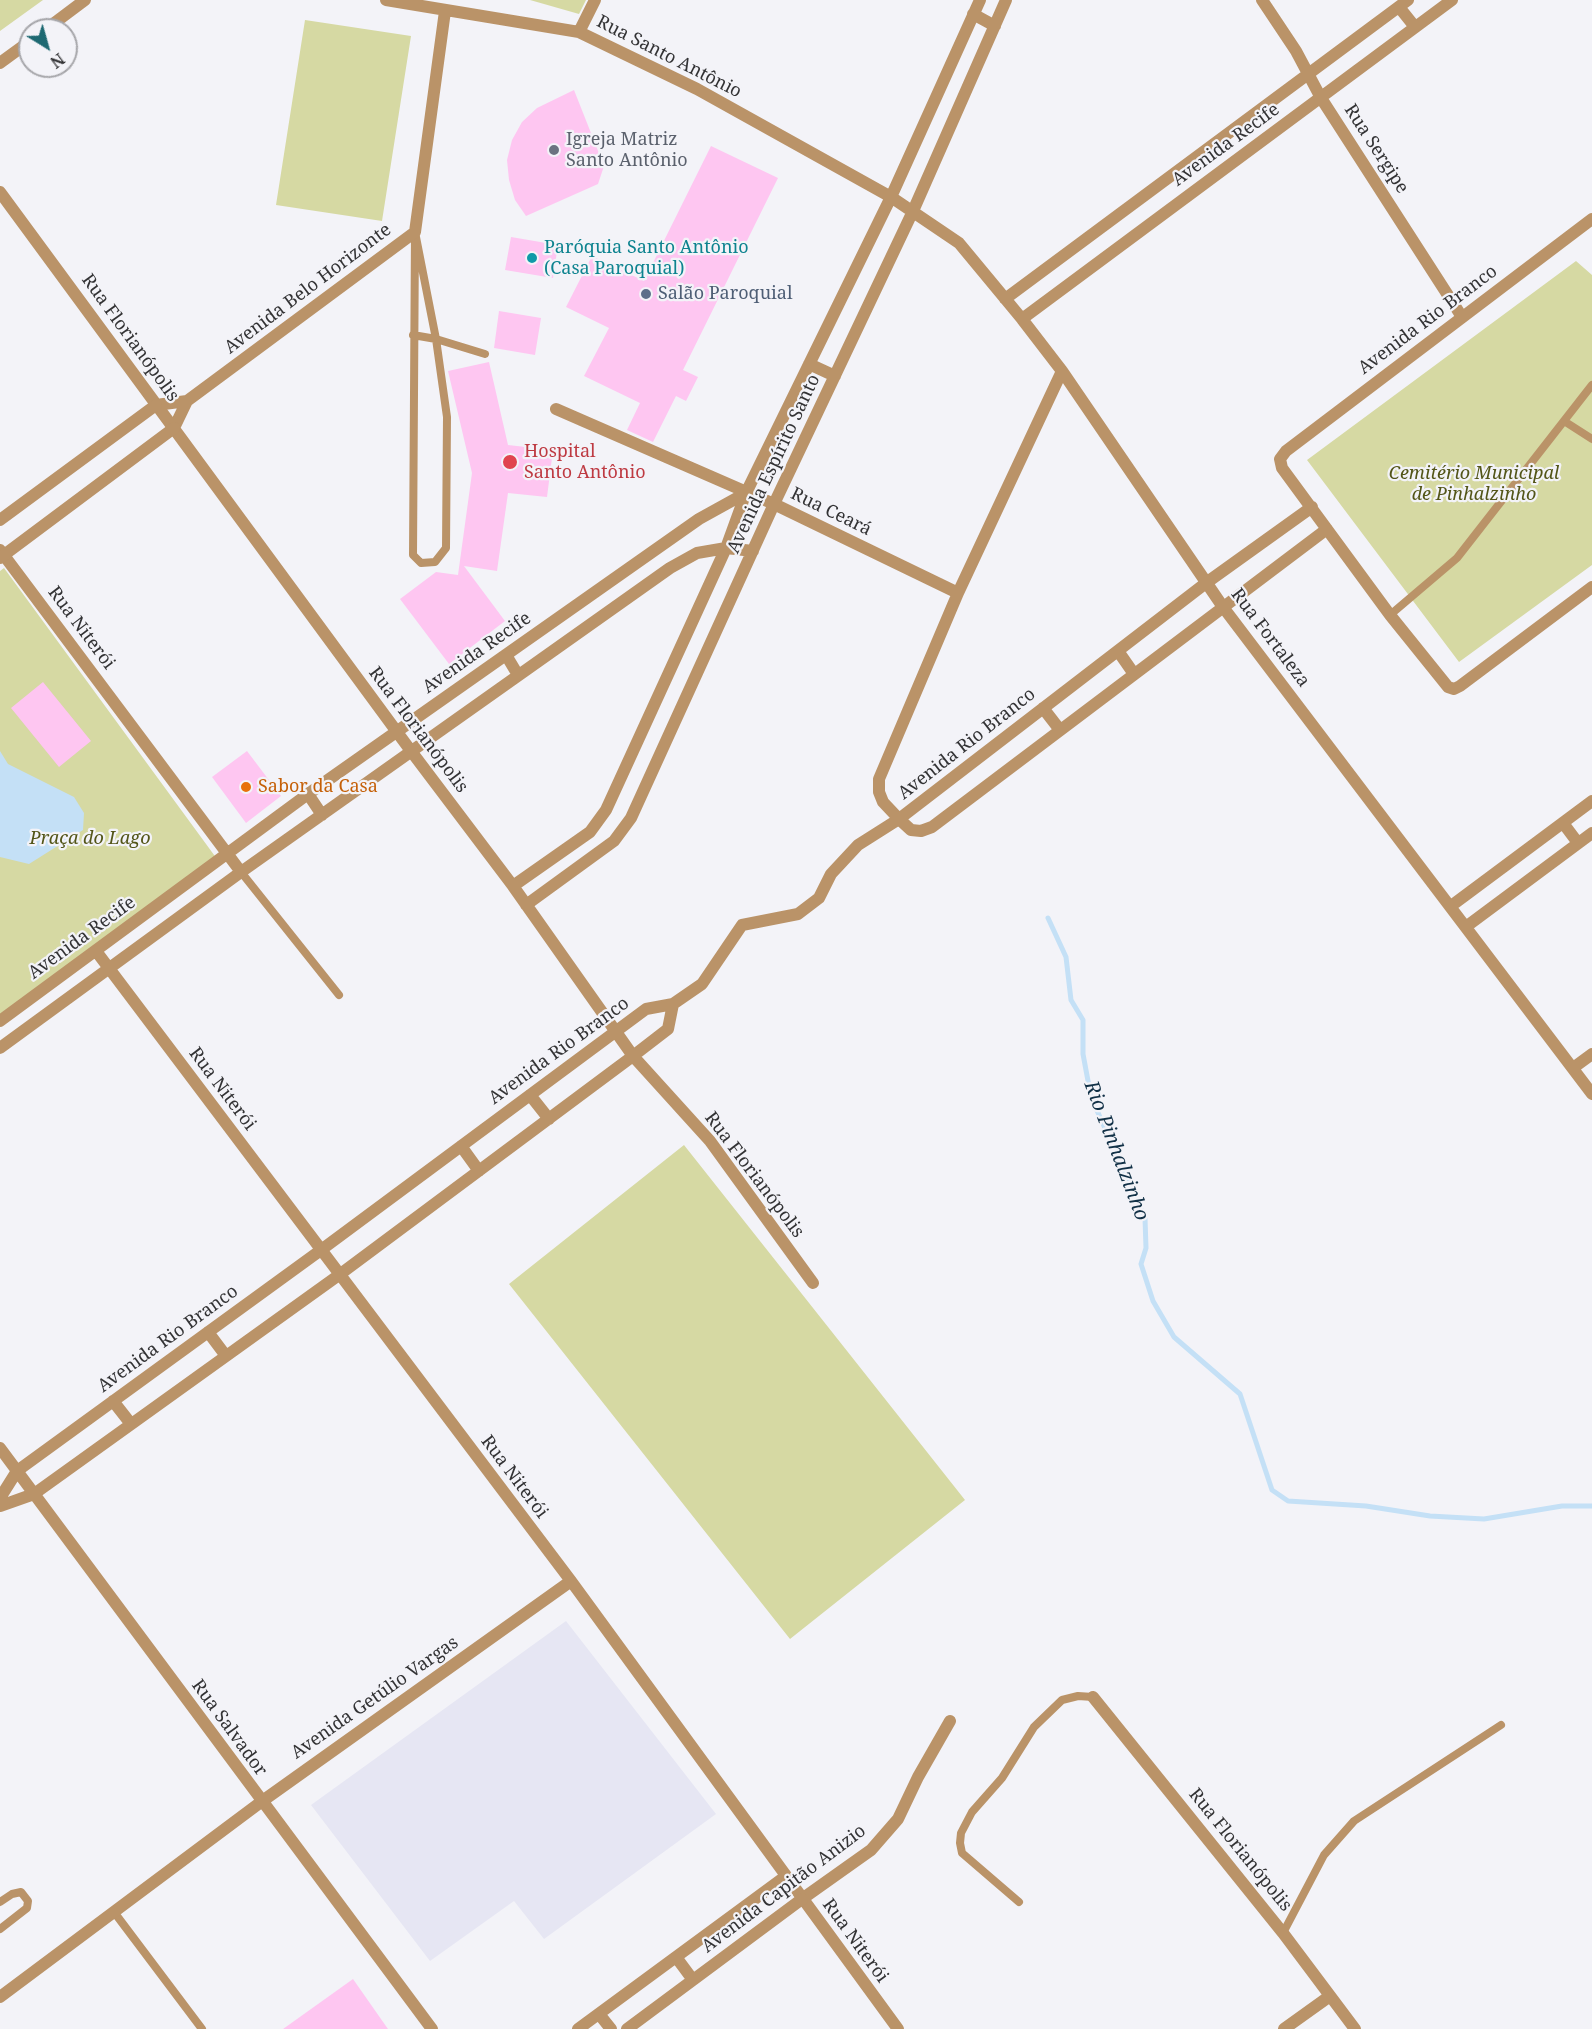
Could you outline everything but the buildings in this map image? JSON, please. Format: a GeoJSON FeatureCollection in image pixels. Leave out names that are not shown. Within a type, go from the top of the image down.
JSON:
{"type":"FeatureCollection","features":[{"type":"Feature","properties":{"kind":"street"},"geometry":{"type":"LineString","coordinates":[[61,18],[85,0]]}},
{"type":"Feature","properties":{"kind":"street","name":"Rua Santo Antônio"},"geometry":{"type":"LineString","coordinates":[[386,0],[579,32],[697,89],[913,211]]}},
{"type":"Feature","properties":{"kind":"street"},"geometry":{"type":"LineString","coordinates":[[579,32],[595,0]]}},
{"type":"Feature","properties":{"kind":"street","name":"Avenida Espírito Santo"},"geometry":{"type":"LineString","coordinates":[[513,886],[590,832],[606,810],[726,548],[746,493],[891,197],[980,0]]}},
{"type":"Feature","properties":{"kind":"street","name":"Avenida Espírito Santo"},"geometry":{"type":"LineString","coordinates":[[526,905],[614,841],[631,818],[774,504],[913,211],[1006,0]]}},
{"type":"Feature","properties":{"kind":"street","name":"Rua Sergipe"},"geometry":{"type":"LineString","coordinates":[[1262,0],[1309,74],[1321,98],[1462,317]]}},
{"type":"Feature","properties":{"kind":"street","name":"Avenida Recife"},"geometry":{"type":"LineString","coordinates":[[1022,319],[1452,0]]}},
{"type":"Feature","properties":{"kind":"street"},"geometry":{"type":"LineString","coordinates":[[1404,3],[1415,27]]}},
{"type":"Feature","properties":{"kind":"street","name":"Avenida Recife"},"geometry":{"type":"LineString","coordinates":[[1005,298],[1404,3]]}},
{"type":"Feature","properties":{"kind":"street","name":"Avenida Belo Horizonte"},"geometry":{"type":"LineString","coordinates":[[1,555],[174,429],[187,401],[415,232],[445,11]]}},
{"type":"Feature","properties":{"kind":"street"},"geometry":{"type":"LineString","coordinates":[[973,14],[995,26]]}},
{"type":"Feature","properties":{"kind":"street"},"geometry":{"type":"LineString","coordinates":[[0,63],[18,50]]}},
{"type":"Feature","properties":{"kind":"street","name":"Rua Florianópolis"},"geometry":{"type":"LineString","coordinates":[[0,192],[396,732],[513,886],[615,1032],[633,1056],[710,1141],[813,1283]]}},
{"type":"Feature","properties":{"kind":"street","name":"Rua Fortaleza"},"geometry":{"type":"LineString","coordinates":[[913,211],[959,243],[1062,371],[1206,583],[1592,1094]]}},
{"type":"Feature","properties":{"kind":"street","name":"Avenida Rio Branco"},"geometry":{"type":"LineString","coordinates":[[1327,529],[932,827],[921,831],[911,830],[898,819],[1206,583],[1312,507],[1282,468],[1280,459],[1286,451],[1592,219]]}},
{"type":"Feature","properties":{"kind":"street"},"geometry":{"type":"LineString","coordinates":[[809,364],[835,376]]}},
{"type":"Feature","properties":{"kind":"street"},"geometry":{"type":"LineString","coordinates":[[0,1506],[34,1494],[339,1275],[633,1056],[668,1029],[673,1004],[702,984],[742,925],[798,914],[819,898],[831,874],[858,845],[898,819],[883,802],[879,792],[879,779],[957,593],[1062,371]]}},
{"type":"Feature","properties":{"kind":"street","name":"Avenida Belo Horizonte"},"geometry":{"type":"LineString","coordinates":[[0,520],[156,405],[187,401]]}},
{"type":"Feature","properties":{"kind":"street","name":"Rua Ceará"},"geometry":{"type":"LineString","coordinates":[[556,409],[774,504],[957,593]]}},
{"type":"Feature","properties":{"kind":"street","name":"Avenida Recife"},"geometry":{"type":"LineString","coordinates":[[0,1021],[308,794],[699,519],[746,493]]}},
{"type":"Feature","properties":{"kind":"street"},"geometry":{"type":"LineString","coordinates":[[1312,507],[1390,615],[1448,687],[1454,689],[1592,587]]}},
{"type":"Feature","properties":{"kind":"street"},"geometry":{"type":"LineString","coordinates":[[0,1048],[241,872],[670,568],[697,554],[726,548],[753,551]]}},
{"type":"Feature","properties":{"kind":"street","name":"Rua Niterói"},"geometry":{"type":"LineString","coordinates":[[1,555],[241,872]]}},
{"type":"Feature","properties":{"kind":"street"},"geometry":{"type":"LineString","coordinates":[[1118,651],[1134,674]]}},
{"type":"Feature","properties":{"kind":"street"},"geometry":{"type":"LineString","coordinates":[[506,655],[519,675]]}},
{"type":"Feature","properties":{"kind":"street"},"geometry":{"type":"LineString","coordinates":[[1043,708],[1060,730]]}},
{"type":"Feature","properties":{"kind":"street"},"geometry":{"type":"LineString","coordinates":[[308,794],[322,815]]}},
{"type":"Feature","properties":{"kind":"street"},"geometry":{"type":"LineString","coordinates":[[1451,906],[1592,801]]}},
{"type":"Feature","properties":{"kind":"street"},"geometry":{"type":"LineString","coordinates":[[1563,823],[1578,843]]}},
{"type":"Feature","properties":{"kind":"street"},"geometry":{"type":"LineString","coordinates":[[1467,926],[1592,833]]}},
{"type":"Feature","properties":{"kind":"street","name":"Rua Niterói"},"geometry":{"type":"LineString","coordinates":[[96,951],[571,1581],[898,2029]]}},
{"type":"Feature","properties":{"kind":"street","name":"Avenida Rio Branco"},"geometry":{"type":"LineString","coordinates":[[0,1498],[17,1471],[321,1250],[646,1009],[673,1004]]}},
{"type":"Feature","properties":{"kind":"street"},"geometry":{"type":"LineString","coordinates":[[1573,1068],[1592,1054]]}},
{"type":"Feature","properties":{"kind":"street"},"geometry":{"type":"LineString","coordinates":[[530,1095],[549,1119]]}},
{"type":"Feature","properties":{"kind":"street"},"geometry":{"type":"LineString","coordinates":[[461,1146],[479,1171]]}},
{"type":"Feature","properties":{"kind":"street"},"geometry":{"type":"LineString","coordinates":[[208,1332],[226,1356]]}},
{"type":"Feature","properties":{"kind":"street"},"geometry":{"type":"LineString","coordinates":[[113,1401],[131,1424]]}},
{"type":"Feature","properties":{"kind":"street","name":"Rua Salvador"},"geometry":{"type":"LineString","coordinates":[[0,1448],[432,2029]]}},
{"type":"Feature","properties":{"kind":"street","name":"Avenida Getúlio Vargas"},"geometry":{"type":"LineString","coordinates":[[0,1997],[261,1802],[571,1581]]}},
{"type":"Feature","properties":{"kind":"street","name":"Rua Florianópolis"},"geometry":{"type":"LineString","coordinates":[[1093,1697],[1283,1933],[1355,2029]]}},
{"type":"Feature","properties":{"kind":"street","name":"Avenida Capitão Anizio"},"geometry":{"type":"LineString","coordinates":[[627,2029],[871,1850],[898,1819],[950,1721]]}},
{"type":"Feature","properties":{"kind":"street","name":"Avenida Capitão Anizio"},"geometry":{"type":"LineString","coordinates":[[578,2029],[786,1876]]}},
{"type":"Feature","properties":{"kind":"street"},"geometry":{"type":"LineString","coordinates":[[676,1958],[693,1980]]}},
{"type":"Feature","properties":{"kind":"street"},"geometry":{"type":"LineString","coordinates":[[1284,2029],[1330,1996]]}},
{"type":"Feature","properties":{"kind":"street"},"geometry":{"type":"LineString","coordinates":[[599,2014],[611,2029]]}},
{"type":"Feature","properties":{"kind":"lane"},"geometry":{"type":"LineString","coordinates":[[415,232],[436,339],[447,417],[446,548],[435,562],[422,563],[413,555],[415,232]]}},
{"type":"Feature","properties":{"kind":"lane"},"geometry":{"type":"LineString","coordinates":[[413,335],[436,339],[485,354]]}},
{"type":"Feature","properties":{"kind":"lane"},"geometry":{"type":"LineString","coordinates":[[1390,615],[1457,558],[1592,385]]}},
{"type":"Feature","properties":{"kind":"lane"},"geometry":{"type":"LineString","coordinates":[[1564,421],[1592,439]]}},
{"type":"Feature","properties":{"kind":"lane"},"geometry":{"type":"LineString","coordinates":[[241,872],[339,995]]}},
{"type":"Feature","properties":{"kind":"lane"},"geometry":{"type":"LineString","coordinates":[[1019,1902],[962,1853],[961,1833],[972,1812],[1002,1778],[1034,1727],[1062,1701],[1078,1696],[1093,1697]]}},
{"type":"Feature","properties":{"kind":"lane"},"geometry":{"type":"LineString","coordinates":[[1283,1933],[1324,1855],[1354,1821],[1501,1725]]}},
{"type":"Feature","properties":{"kind":"lane"},"geometry":{"type":"LineString","coordinates":[[0,1902],[12,1894],[21,1892],[28,1901],[27,1908],[0,1929]]}},
{"type":"Feature","properties":{"kind":"lane"},"geometry":{"type":"LineString","coordinates":[[114,1912],[202,2029]]}},
{"type":"Feature","properties":{"kind":"shaded area"},"geometry":{"type":"Polygon","coordinates":[[[566,1621],[716,1814],[544,1939],[514,1901],[430,1961],[311,1805],[566,1621]]]}},
{"type":"Feature","properties":{"kind":"green space"},"geometry":{"type":"Polygon","coordinates":[[[0,0],[43,0],[18,18],[0,31],[0,0]]]}},
{"type":"Feature","properties":{"kind":"green space"},"geometry":{"type":"Polygon","coordinates":[[[530,0],[586,0],[579,14],[530,0]]]}},
{"type":"Feature","properties":{"kind":"green space"},"geometry":{"type":"Polygon","coordinates":[[[305,20],[411,36],[382,221],[276,205],[305,20]]]}},
{"type":"Feature","properties":{"kind":"green space","name":"Cemitério Municipal de Pinhalzinho"},"geometry":{"type":"Polygon","coordinates":[[[1576,261],[1592,275],[1592,565],[1459,662],[1307,460],[1576,261]]]}},
{"type":"Feature","properties":{"kind":"green space","name":"Praça do Lago"},"geometry":{"type":"Polygon","coordinates":[[[4,568],[217,859],[0,1017],[0,571],[4,568]]]}},
{"type":"Feature","properties":{"kind":"green space"},"geometry":{"type":"Polygon","coordinates":[[[684,1145],[965,1500],[790,1639],[509,1284],[684,1145]]]}},
{"type":"Feature","properties":{"kind":"water"},"geometry":{"type":"Polygon","coordinates":[[[0,751],[8,764],[74,797],[84,813],[83,830],[29,864],[0,857],[0,751]]]}},
{"type":"Feature","properties":{"kind":"waterway","name":"Rio Pinhalzinho"},"geometry":{"type":"LineString","coordinates":[[1048,918],[1066,957],[1071,1000],[1083,1020],[1083,1054],[1091,1097],[1145,1218],[1146,1248],[1141,1264],[1153,1301],[1174,1337],[1240,1394],[1272,1490],[1288,1501],[1366,1506],[1430,1516],[1484,1519],[1562,1506],[1592,1506]]}},
{"type":"Feature","properties":{"kind":"place","name":"Igreja Matriz Santo Antônio"},"geometry":{"type":"Point","coordinates":[554,150]}},
{"type":"Feature","properties":{"kind":"place","name":"Paróquia Santo Antônio (Casa Paroquial)"},"geometry":{"type":"Point","coordinates":[532,258]}},
{"type":"Feature","properties":{"kind":"place","name":"Salão Paroquial"},"geometry":{"type":"Point","coordinates":[646,294]}},
{"type":"Feature","properties":{"kind":"place","name":"Hospital Santo Antônio"},"geometry":{"type":"Point","coordinates":[510,462]}},
{"type":"Feature","properties":{"kind":"place","name":"Sabor da Casa"},"geometry":{"type":"Point","coordinates":[246,787]}}]}
